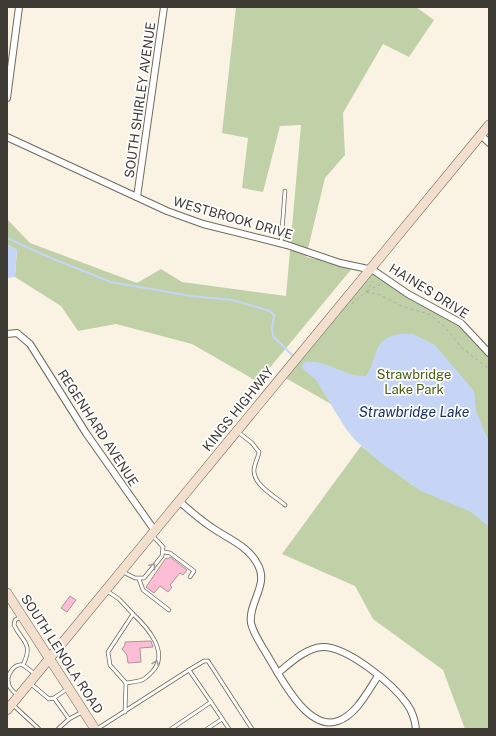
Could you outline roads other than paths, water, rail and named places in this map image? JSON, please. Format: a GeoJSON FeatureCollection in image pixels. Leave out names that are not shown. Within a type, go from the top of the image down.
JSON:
{"type":"FeatureCollection","features":[{"type":"Feature","properties":{"kind":"main road","name":"KINGS HIGHWAY"},"geometry":{"type":"LineString","coordinates":[[9,707],[489,125]]}},
{"type":"Feature","properties":{"kind":"main road","name":"SOUTH LENOLA ROAD"},"geometry":{"type":"LineString","coordinates":[[7,593],[96,729]]}},
{"type":"Feature","properties":{"kind":"street"},"geometry":{"type":"LineString","coordinates":[[7,98],[19,7]]}},
{"type":"Feature","properties":{"kind":"street","name":"SOUTH SHIRLEY AVENUE"},"geometry":{"type":"LineString","coordinates":[[137,197],[164,7]]}},
{"type":"Feature","properties":{"kind":"street"},"geometry":{"type":"LineString","coordinates":[[481,135],[489,143]]}},
{"type":"Feature","properties":{"kind":"street","name":"WESTBROOK DRIVE"},"geometry":{"type":"LineString","coordinates":[[7,137],[167,211],[203,224],[281,244],[340,263],[370,269]]}},
{"type":"Feature","properties":{"kind":"street","name":"HAINES DRIVE"},"geometry":{"type":"LineString","coordinates":[[370,269],[416,299],[462,323],[489,353]]}},
{"type":"Feature","properties":{"kind":"street","name":"REGENHARD AVENUE"},"geometry":{"type":"LineString","coordinates":[[7,334],[17,333],[30,344],[86,433],[153,532]]}},
{"type":"Feature","properties":{"kind":"street"},"geometry":{"type":"LineString","coordinates":[[179,501],[213,529],[251,553],[258,565],[262,579],[252,608],[251,623],[256,637],[278,673],[303,708],[312,716],[328,722],[338,722],[352,712],[378,676]]}},
{"type":"Feature","properties":{"kind":"street"},"geometry":{"type":"LineString","coordinates":[[278,673],[309,651],[323,647],[345,653],[378,676],[406,703],[414,717],[416,729]]}},
{"type":"Feature","properties":{"kind":"lane"},"geometry":{"type":"LineString","coordinates":[[281,244],[285,191]]}},
{"type":"Feature","properties":{"kind":"lane"},"geometry":{"type":"LineString","coordinates":[[237,431],[252,442],[259,452],[254,469],[255,477],[260,484],[285,505]]}},
{"type":"Feature","properties":{"kind":"lane"},"geometry":{"type":"LineString","coordinates":[[153,532],[164,552]]}},
{"type":"Feature","properties":{"kind":"lane"},"geometry":{"type":"LineString","coordinates":[[164,552],[170,553],[194,571],[190,577]]}},
{"type":"Feature","properties":{"kind":"lane"},"geometry":{"type":"LineString","coordinates":[[122,571],[139,579],[144,578],[164,552]]}},
{"type":"Feature","properties":{"kind":"lane"},"geometry":{"type":"LineString","coordinates":[[139,579],[142,590],[168,610]]}},
{"type":"Feature","properties":{"kind":"lane"},"geometry":{"type":"LineString","coordinates":[[106,590],[119,599],[141,621],[159,650],[159,660],[155,669],[142,680],[126,683]]}},
{"type":"Feature","properties":{"kind":"lane"},"geometry":{"type":"LineString","coordinates":[[125,712],[126,683],[110,665],[108,652],[133,614]]}},
{"type":"Feature","properties":{"kind":"lane"},"geometry":{"type":"LineString","coordinates":[[19,696],[9,687],[8,679],[15,667],[23,664],[27,654],[28,646],[14,625],[15,620],[22,617]]}},
{"type":"Feature","properties":{"kind":"lane"},"geometry":{"type":"LineString","coordinates":[[96,729],[189,670],[204,661],[208,661],[252,729]]}},
{"type":"Feature","properties":{"kind":"lane"},"geometry":{"type":"LineString","coordinates":[[23,664],[36,675]]}},
{"type":"Feature","properties":{"kind":"lane"},"geometry":{"type":"LineString","coordinates":[[189,670],[229,729]]}},
{"type":"Feature","properties":{"kind":"lane"},"geometry":{"type":"LineString","coordinates":[[29,683],[49,699],[54,698],[68,688]]}},
{"type":"Feature","properties":{"kind":"lane"},"geometry":{"type":"LineString","coordinates":[[54,698],[69,719]]}},
{"type":"Feature","properties":{"kind":"lane"},"geometry":{"type":"LineString","coordinates":[[171,729],[211,702]]}},
{"type":"Feature","properties":{"kind":"lane"},"geometry":{"type":"LineString","coordinates":[[9,707],[39,729]]}},
{"type":"Feature","properties":{"kind":"lane"},"geometry":{"type":"LineString","coordinates":[[58,729],[69,719],[84,711]]}},
{"type":"Feature","properties":{"kind":"lane"},"geometry":{"type":"LineString","coordinates":[[207,729],[222,719]]}},
{"type":"Feature","properties":{"kind":"water"},"geometry":{"type":"Polygon","coordinates":[[[7,244],[17,250],[15,277],[7,278],[7,244]]]}},
{"type":"Feature","properties":{"kind":"water","name":"Strawbridge Lake"},"geometry":{"type":"Polygon","coordinates":[[[413,334],[435,345],[474,391],[476,411],[489,442],[489,527],[471,512],[421,491],[381,463],[356,441],[346,429],[316,380],[301,367],[305,362],[313,362],[328,365],[358,376],[366,376],[370,370],[377,350],[384,340],[391,336],[413,334]]]}},
{"type":"Feature","properties":{"kind":"waterway"},"geometry":{"type":"LineString","coordinates":[[7,238],[51,258],[111,282],[191,296],[232,300],[270,311],[274,315],[272,329],[273,336],[294,357]]}},
{"type":"Feature","properties":{"kind":"park label","name":"Strawbridge Lake Park"},"geometry":{"type":"Point","coordinates":[414,382]}}]}
